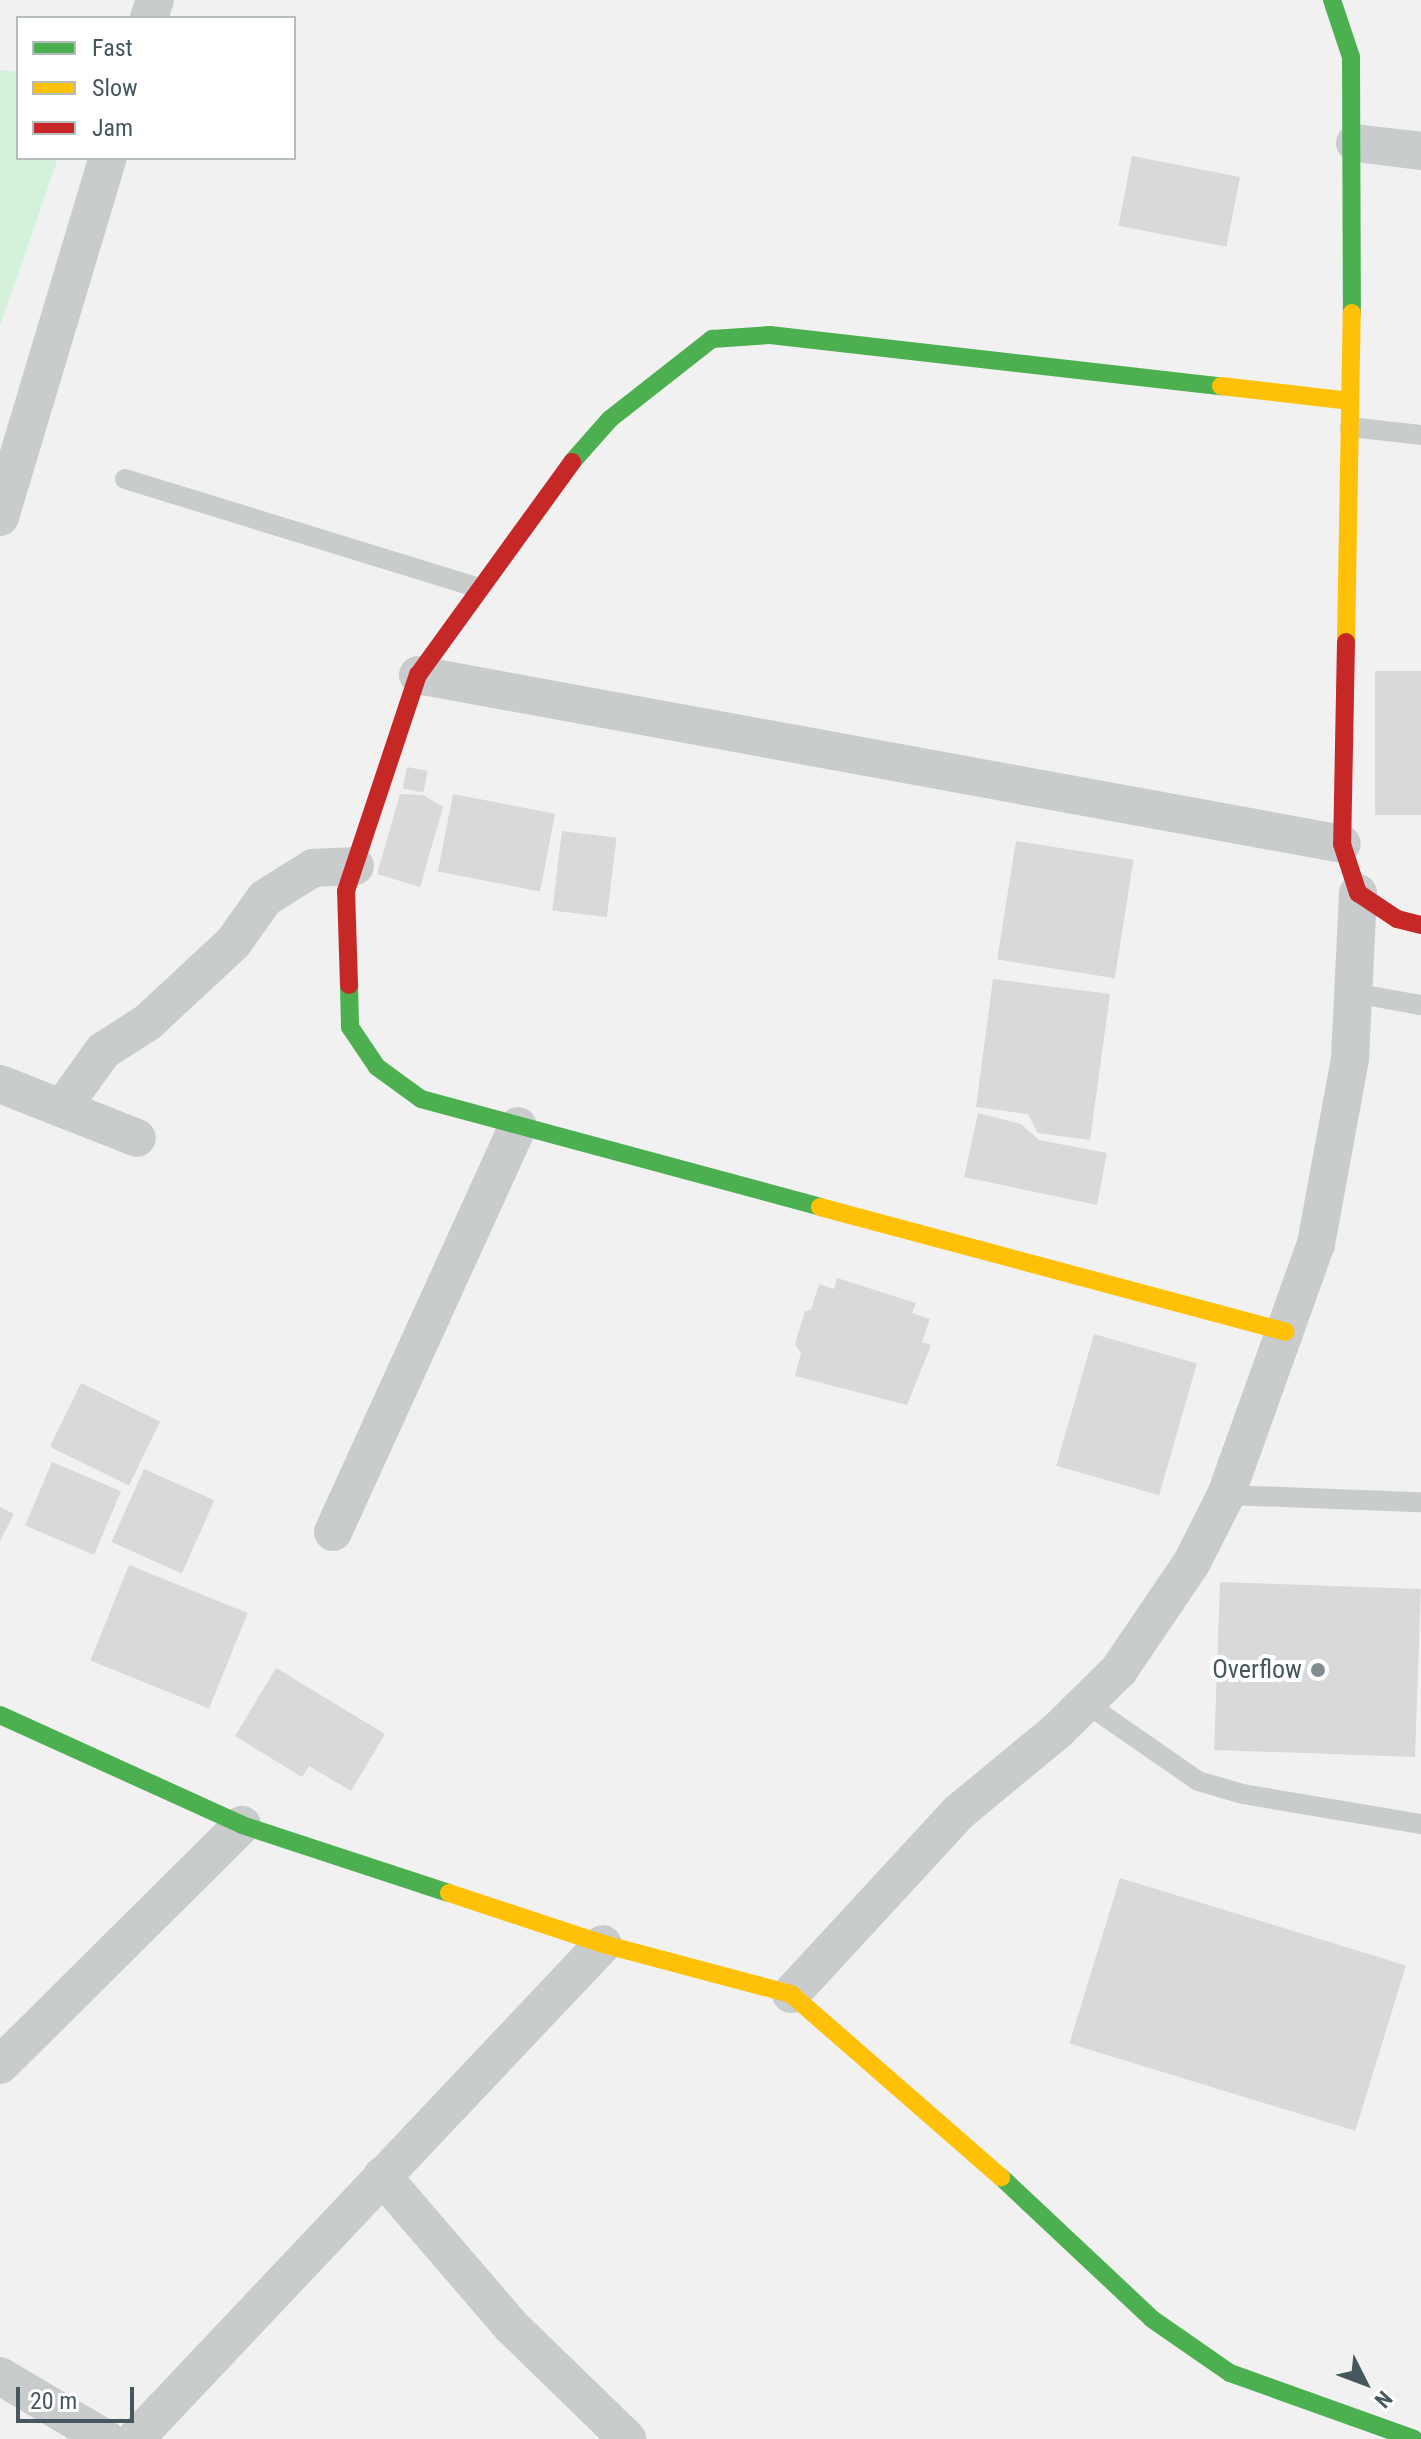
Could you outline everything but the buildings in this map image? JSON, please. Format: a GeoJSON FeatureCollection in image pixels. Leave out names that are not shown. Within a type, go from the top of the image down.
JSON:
{"type":"FeatureCollection","features":[{"type":"Feature","properties":{"kind":"street"},"geometry":{"type":"LineString","coordinates":[[791,1994],[959,1812],[1087,1704],[1153,1622],[1226,1495],[1316,1244],[1350,1058],[1358,893],[1342,844],[1355,143],[1351,57],[1332,0]]}},
{"type":"Feature","properties":{"kind":"street"},"geometry":{"type":"LineString","coordinates":[[1355,143],[1421,151]]}},
{"type":"Feature","properties":{"kind":"street"},"geometry":{"type":"LineString","coordinates":[[0,517],[107,160]]}},
{"type":"Feature","properties":{"kind":"street"},"geometry":{"type":"LineString","coordinates":[[1286,1332],[421,1099],[377,1067],[350,1027],[346,891],[418,675],[548,488],[610,419],[712,339],[770,335],[1350,401]]}},
{"type":"Feature","properties":{"kind":"street"},"geometry":{"type":"LineString","coordinates":[[418,675],[1342,844]]}},
{"type":"Feature","properties":{"kind":"street"},"geometry":{"type":"LineString","coordinates":[[62,1108],[103,1051],[148,1022],[222,953],[265,898],[313,868],[355,866]]}},
{"type":"Feature","properties":{"kind":"street"},"geometry":{"type":"LineString","coordinates":[[1358,893],[1397,919],[1421,925]]}},
{"type":"Feature","properties":{"kind":"street"},"geometry":{"type":"LineString","coordinates":[[0,1084],[137,1138]]}},
{"type":"Feature","properties":{"kind":"street"},"geometry":{"type":"LineString","coordinates":[[333,1532],[518,1126]]}},
{"type":"Feature","properties":{"kind":"street"},"geometry":{"type":"LineString","coordinates":[[0,1715],[105,1767],[242,1825],[603,1944],[791,1994],[1050,2220],[1152,2319],[1230,2373],[1375,2421],[1414,2439]]}},
{"type":"Feature","properties":{"kind":"street"},"geometry":{"type":"LineString","coordinates":[[0,2065],[242,1825]]}},
{"type":"Feature","properties":{"kind":"street"},"geometry":{"type":"LineString","coordinates":[[135,2439],[603,1944]]}},
{"type":"Feature","properties":{"kind":"street"},"geometry":{"type":"LineString","coordinates":[[382,2176],[512,2327],[627,2439]]}},
{"type":"Feature","properties":{"kind":"street"},"geometry":{"type":"LineString","coordinates":[[0,2376],[106,2439]]}},
{"type":"Feature","properties":{"kind":"lane"},"geometry":{"type":"LineString","coordinates":[[1350,427],[1421,435]]}},
{"type":"Feature","properties":{"kind":"lane"},"geometry":{"type":"LineString","coordinates":[[125,479],[480,588]]}},
{"type":"Feature","properties":{"kind":"lane"},"geometry":{"type":"LineString","coordinates":[[1354,993],[1421,1005]]}},
{"type":"Feature","properties":{"kind":"lane"},"geometry":{"type":"LineString","coordinates":[[1226,1495],[1421,1502]]}},
{"type":"Feature","properties":{"kind":"lane"},"geometry":{"type":"LineString","coordinates":[[1087,1704],[1198,1781],[1243,1794],[1421,1824]]}},
{"type":"Feature","properties":{"kind":"green space"},"geometry":{"type":"Polygon","coordinates":[[[0,70],[16,72],[16,160],[57,160],[0,326],[0,70]]]}},
{"type":"Feature","properties":{"kind":"traffic: fast"},"geometry":{"type":"LineString","coordinates":[[1332,0],[1351,57],[1352,313]]}},
{"type":"Feature","properties":{"kind":"traffic: fast"},"geometry":{"type":"LineString","coordinates":[[572,462],[610,419],[712,339],[770,335],[1221,386]]}},
{"type":"Feature","properties":{"kind":"traffic: fast"},"geometry":{"type":"LineString","coordinates":[[349,985],[350,1027],[377,1067],[421,1099],[820,1207]]}},
{"type":"Feature","properties":{"kind":"traffic: fast"},"geometry":{"type":"LineString","coordinates":[[0,1715],[242,1825],[449,1893]]}},
{"type":"Feature","properties":{"kind":"traffic: fast"},"geometry":{"type":"LineString","coordinates":[[1001,2177],[1152,2319],[1230,2373],[1414,2439]]}},
{"type":"Feature","properties":{"kind":"traffic: slow"},"geometry":{"type":"LineString","coordinates":[[1346,642],[1352,313]]}},
{"type":"Feature","properties":{"kind":"traffic: slow"},"geometry":{"type":"LineString","coordinates":[[1221,386],[1350,401]]}},
{"type":"Feature","properties":{"kind":"traffic: slow"},"geometry":{"type":"LineString","coordinates":[[820,1207],[1286,1332]]}},
{"type":"Feature","properties":{"kind":"traffic: slow"},"geometry":{"type":"LineString","coordinates":[[449,1893],[603,1944],[791,1994],[1001,2177]]}},
{"type":"Feature","properties":{"kind":"traffic: jam"},"geometry":{"type":"LineString","coordinates":[[349,985],[346,891],[418,675],[572,462]]}},
{"type":"Feature","properties":{"kind":"traffic: jam"},"geometry":{"type":"LineString","coordinates":[[1346,642],[1342,844],[1358,893],[1397,919],[1421,925]]}},
{"type":"Feature","properties":{"kind":"place","name":"Overflow"},"geometry":{"type":"Point","coordinates":[1318,1670]}}]}
